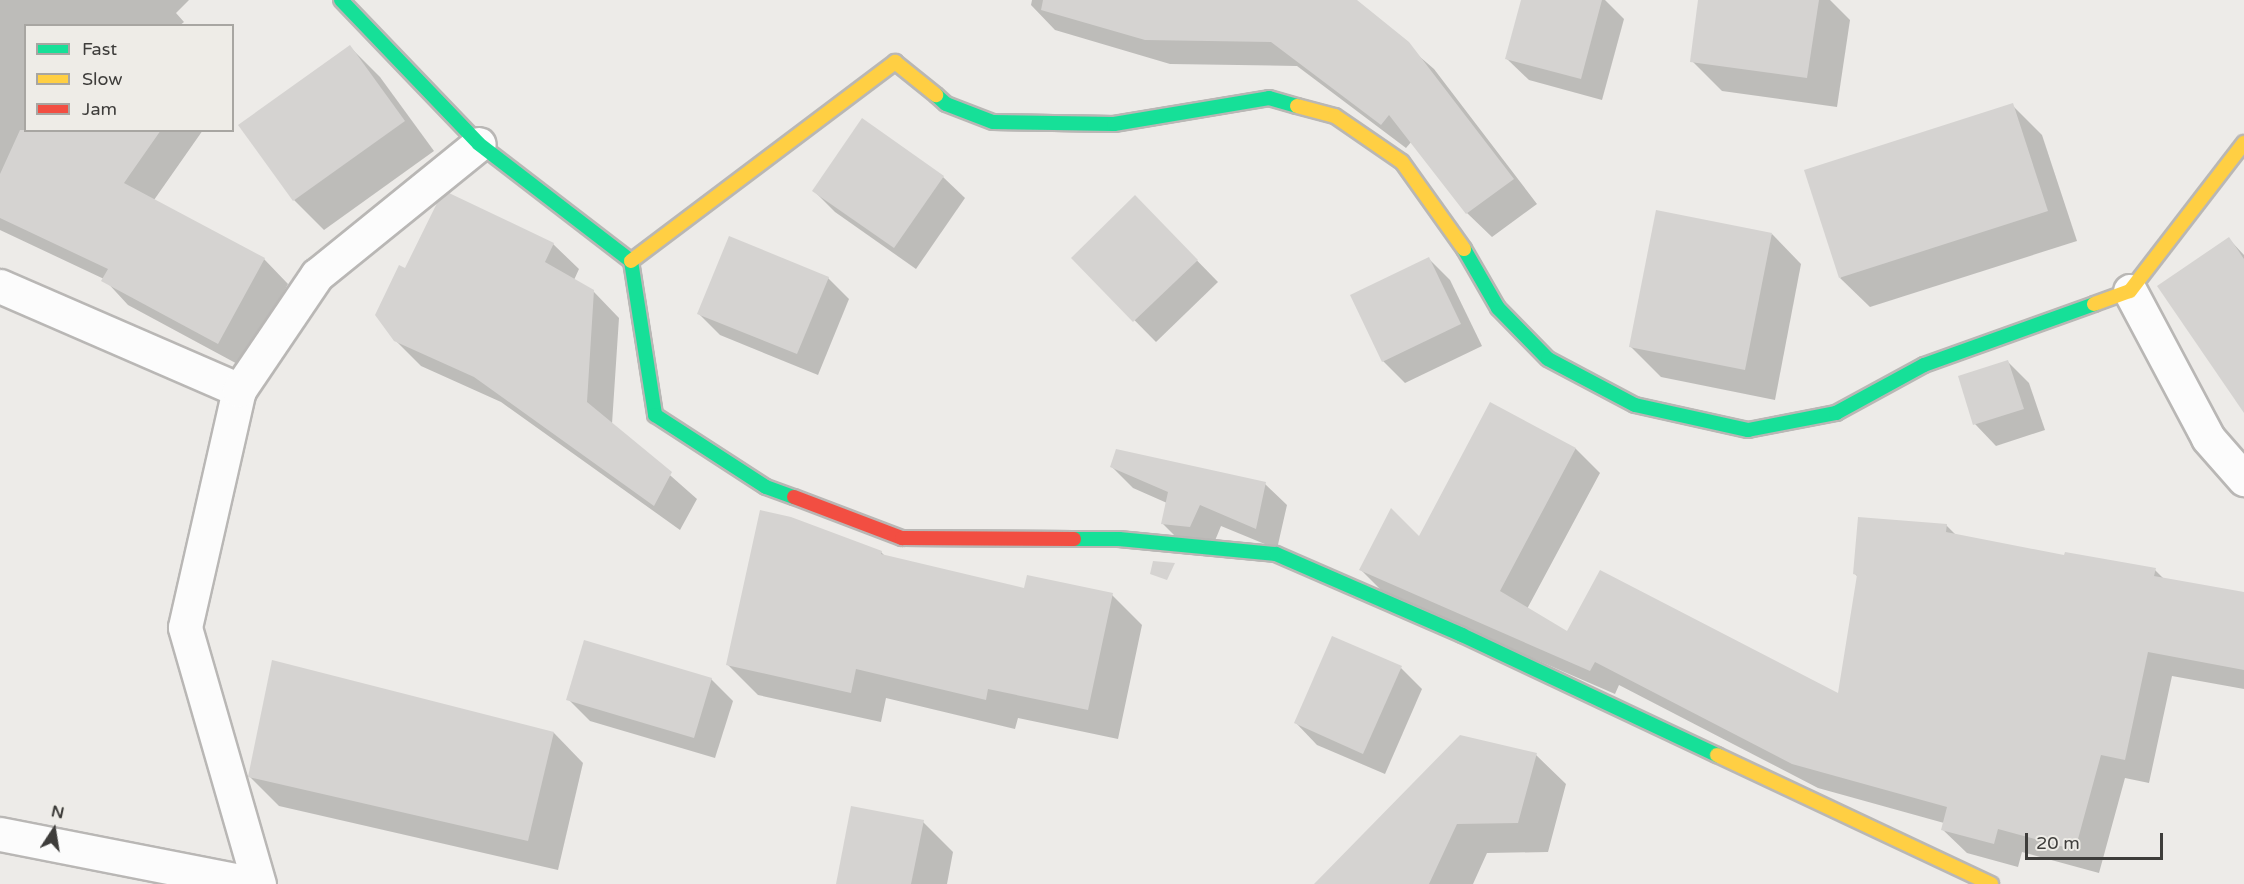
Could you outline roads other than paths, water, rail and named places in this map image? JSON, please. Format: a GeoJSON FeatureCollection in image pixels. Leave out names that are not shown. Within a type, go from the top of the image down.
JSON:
{"type":"FeatureCollection","features":[{"type":"Feature","properties":{"kind":"street"},"geometry":{"type":"LineString","coordinates":[[341,0],[479,144],[631,261],[655,415],[766,487],[902,538],[1119,539],[1276,554],[1462,635],[1991,884]]}},
{"type":"Feature","properties":{"kind":"street"},"geometry":{"type":"LineString","coordinates":[[631,261],[895,62],[946,104],[993,122],[1114,123],[1269,98],[1335,116],[1402,162],[1465,251],[1498,308],[1548,359],[1635,405],[1748,430],[1836,413],[1924,365],[2130,291],[2244,143]]}},
{"type":"Feature","properties":{"kind":"street"},"geometry":{"type":"LineString","coordinates":[[259,884],[185,627],[239,390],[317,275],[479,144]]}},
{"type":"Feature","properties":{"kind":"street"},"geometry":{"type":"LineString","coordinates":[[0,286],[239,390]]}},
{"type":"Feature","properties":{"kind":"street"},"geometry":{"type":"LineString","coordinates":[[2130,291],[2208,438],[2244,479]]}},
{"type":"Feature","properties":{"kind":"street"},"geometry":{"type":"LineString","coordinates":[[0,834],[254,884]]}}]}
